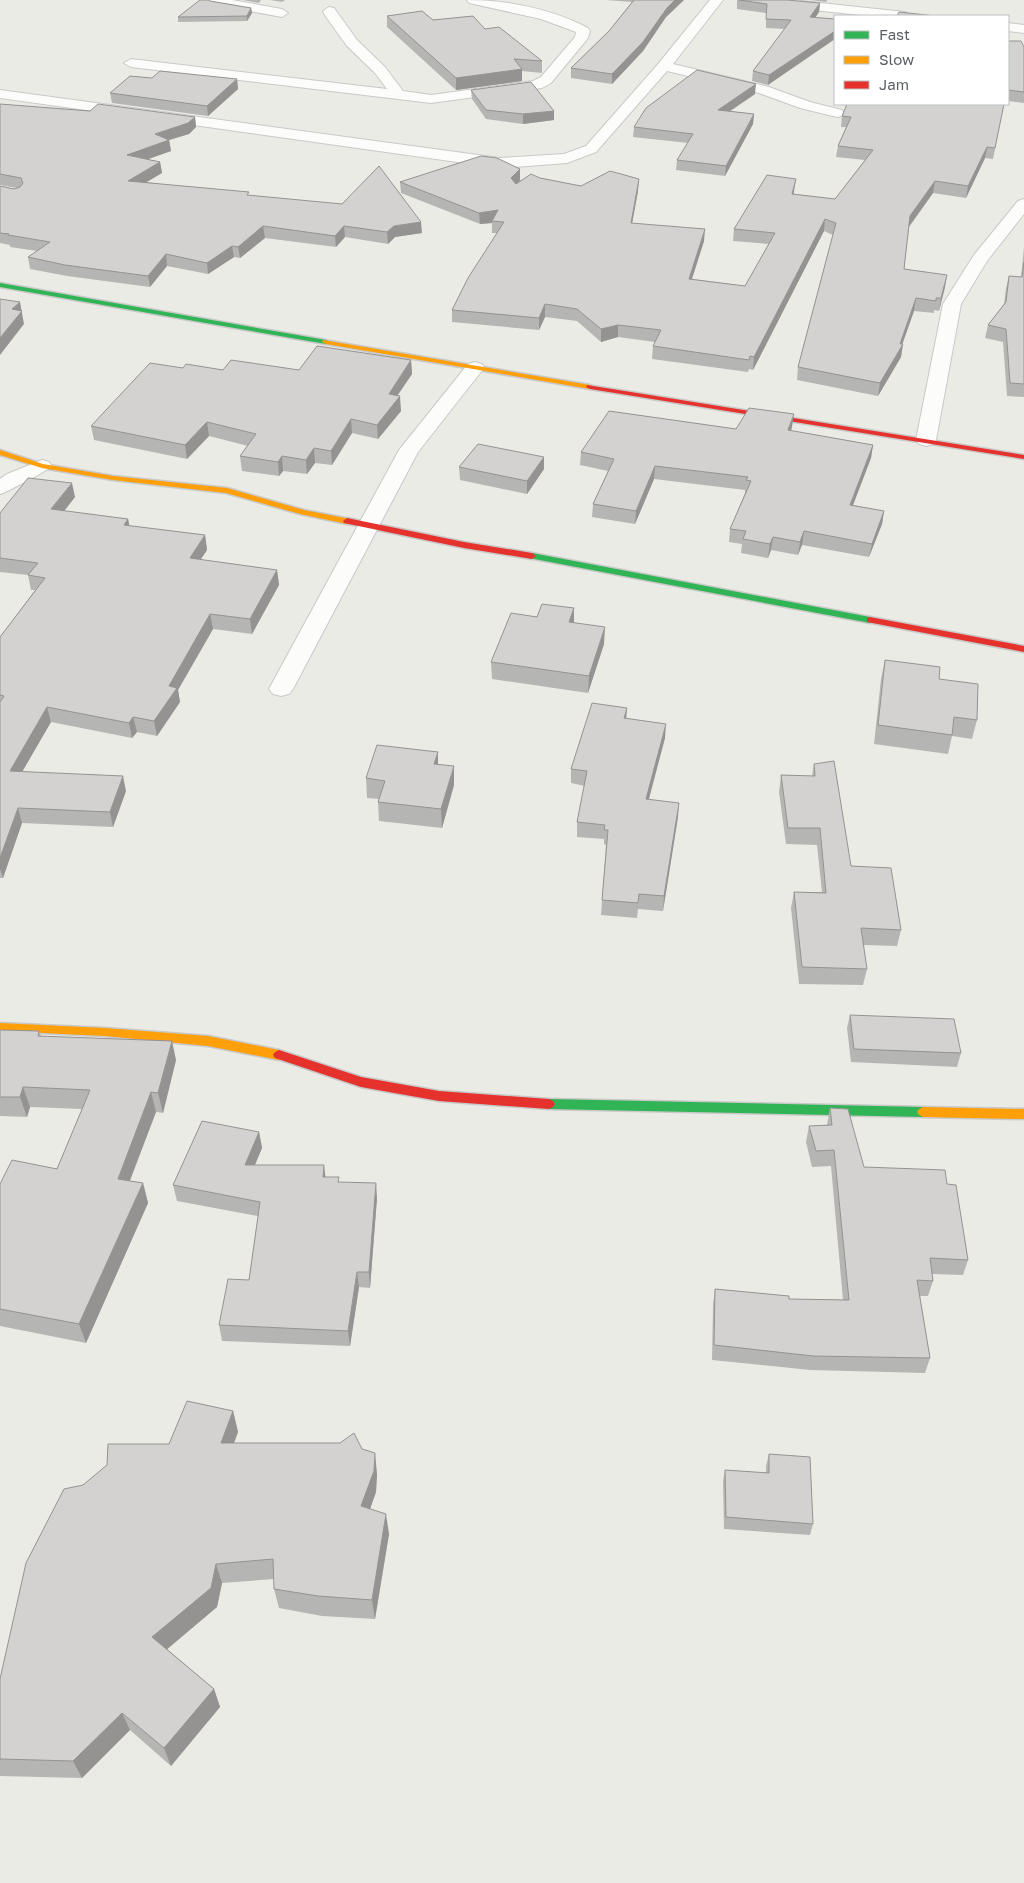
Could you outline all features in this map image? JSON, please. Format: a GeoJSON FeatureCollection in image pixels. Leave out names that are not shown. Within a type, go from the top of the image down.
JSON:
{"type":"FeatureCollection","features":[{"type":"Feature","properties":{"kind":"street"},"geometry":{"type":"LineString","coordinates":[[211,0],[282,13]]}},
{"type":"Feature","properties":{"kind":"street"},"geometry":{"type":"LineString","coordinates":[[131,63],[431,99],[537,85],[546,80],[581,38],[583,30],[576,25],[473,0]]}},
{"type":"Feature","properties":{"kind":"street"},"geometry":{"type":"LineString","coordinates":[[0,94],[473,160],[500,163],[567,158],[591,149],[664,66],[717,0]]}},
{"type":"Feature","properties":{"kind":"street"},"geometry":{"type":"LineString","coordinates":[[756,0],[896,15]]}},
{"type":"Feature","properties":{"kind":"street"},"geometry":{"type":"LineString","coordinates":[[271,22],[294,4]]}},
{"type":"Feature","properties":{"kind":"street"},"geometry":{"type":"LineString","coordinates":[[336,5],[352,43],[380,70],[399,96]]}},
{"type":"Feature","properties":{"kind":"street"},"geometry":{"type":"LineString","coordinates":[[1009,27],[1024,29]]}},
{"type":"Feature","properties":{"kind":"street"},"geometry":{"type":"LineString","coordinates":[[664,66],[764,90],[837,113]]}},
{"type":"Feature","properties":{"kind":"street"},"geometry":{"type":"LineString","coordinates":[[926,440],[952,304],[980,259],[1024,204]]}},
{"type":"Feature","properties":{"kind":"street"},"geometry":{"type":"LineString","coordinates":[[0,285],[475,368],[1024,457]]}},
{"type":"Feature","properties":{"kind":"street"},"geometry":{"type":"LineString","coordinates":[[281,689],[409,450],[475,368]]}},
{"type":"Feature","properties":{"kind":"street"},"geometry":{"type":"LineString","coordinates":[[0,452],[42,466],[114,478],[227,491],[303,512],[370,524],[464,545],[562,560],[1024,648]]}},
{"type":"Feature","properties":{"kind":"street"},"geometry":{"type":"LineString","coordinates":[[0,488],[14,478],[42,466]]}},
{"type":"Feature","properties":{"kind":"street"},"geometry":{"type":"LineString","coordinates":[[0,1027],[105,1032],[208,1041],[275,1054],[361,1082],[439,1096],[556,1104],[1024,1114]]}},
{"type":"Feature","properties":{"kind":"building"},"geometry":{"type":"Polygon","coordinates":[[[200,0],[251,8],[247,16],[178,17],[200,0]]]}},
{"type":"Feature","properties":{"kind":"building"},"geometry":{"type":"Polygon","coordinates":[[[634,0],[675,0],[667,8],[643,42],[612,74],[571,68],[609,31],[634,0]]]}},
{"type":"Feature","properties":{"kind":"building"},"geometry":{"type":"Polygon","coordinates":[[[739,0],[787,0],[820,3],[810,17],[834,19],[834,32],[769,75],[753,71],[791,20],[766,19],[767,4],[739,0]]]}},
{"type":"Feature","properties":{"kind":"building"},"geometry":{"type":"Polygon","coordinates":[[[422,11],[433,20],[473,16],[485,29],[499,27],[542,61],[514,59],[522,69],[456,78],[387,16],[422,11]]]}},
{"type":"Feature","properties":{"kind":"building"},"geometry":{"type":"Polygon","coordinates":[[[899,12],[927,15],[898,15],[899,12]]]}},
{"type":"Feature","properties":{"kind":"building"},"geometry":{"type":"Polygon","coordinates":[[[1009,41],[1021,41],[1024,47],[1024,92],[1009,90],[1009,41]]]}},
{"type":"Feature","properties":{"kind":"building"},"geometry":{"type":"Polygon","coordinates":[[[697,70],[756,84],[718,110],[754,114],[726,166],[677,160],[693,134],[634,127],[646,108],[697,70]]]}},
{"type":"Feature","properties":{"kind":"building"},"geometry":{"type":"Polygon","coordinates":[[[160,71],[237,79],[207,106],[110,93],[130,76],[152,78],[160,71]]]}},
{"type":"Feature","properties":{"kind":"building"},"geometry":{"type":"Polygon","coordinates":[[[531,82],[554,111],[523,114],[486,110],[471,90],[531,82]]]}},
{"type":"Feature","properties":{"kind":"building"},"geometry":{"type":"Polygon","coordinates":[[[0,104],[90,111],[98,104],[195,117],[188,123],[155,134],[169,140],[127,155],[160,162],[128,181],[249,192],[247,195],[342,204],[379,166],[421,222],[394,226],[387,232],[344,226],[335,236],[263,226],[238,247],[232,246],[207,263],[166,254],[148,276],[65,265],[28,257],[50,242],[0,233],[0,186],[14,189],[20,187],[23,183],[21,178],[0,174],[0,104]]]}},
{"type":"Feature","properties":{"kind":"building"},"geometry":{"type":"Polygon","coordinates":[[[847,105],[1004,105],[995,148],[987,147],[968,186],[935,181],[910,216],[904,269],[947,275],[941,298],[936,298],[936,301],[916,298],[900,344],[903,344],[880,383],[798,367],[836,223],[825,219],[754,357],[750,356],[749,360],[653,346],[661,330],[618,325],[601,329],[577,309],[545,304],[539,318],[452,310],[468,278],[504,222],[492,221],[498,210],[479,213],[400,182],[481,156],[497,158],[520,169],[511,178],[516,184],[531,174],[540,178],[581,186],[610,171],[639,179],[631,223],[705,229],[689,279],[745,286],[775,233],[734,229],[767,175],[796,179],[792,194],[835,199],[873,150],[838,146],[851,117],[842,116],[847,105]]]}},
{"type":"Feature","properties":{"kind":"building"},"geometry":{"type":"Polygon","coordinates":[[[1024,262],[1024,384],[1010,383],[1006,329],[988,325],[1006,302],[1009,276],[1022,277],[1024,262]]]}},
{"type":"Feature","properties":{"kind":"building"},"geometry":{"type":"Polygon","coordinates":[[[0,299],[20,302],[12,309],[22,311],[0,338],[0,299]]]}},
{"type":"Feature","properties":{"kind":"building"},"geometry":{"type":"Polygon","coordinates":[[[317,346],[411,360],[389,394],[400,396],[377,425],[351,419],[331,451],[314,448],[306,460],[282,456],[278,462],[240,456],[256,434],[207,422],[185,445],[91,426],[150,363],[183,368],[186,364],[223,370],[231,360],[299,370],[317,346]]]}},
{"type":"Feature","properties":{"kind":"building"},"geometry":{"type":"Polygon","coordinates":[[[749,408],[794,414],[788,430],[873,445],[850,505],[884,511],[872,544],[804,531],[800,542],[773,537],[770,544],[743,539],[746,531],[730,529],[751,481],[746,480],[748,477],[655,466],[636,511],[593,504],[614,459],[581,452],[609,411],[736,429],[749,408]]]}},
{"type":"Feature","properties":{"kind":"building"},"geometry":{"type":"Polygon","coordinates":[[[478,444],[544,457],[527,481],[459,467],[478,444]]]}},
{"type":"Feature","properties":{"kind":"building"},"geometry":{"type":"Polygon","coordinates":[[[28,478],[72,483],[51,509],[128,519],[124,525],[205,535],[190,558],[277,570],[250,619],[210,614],[169,686],[177,688],[154,721],[133,717],[129,723],[47,707],[10,771],[123,776],[110,812],[18,808],[0,858],[0,702],[4,696],[0,695],[0,637],[45,578],[28,575],[38,563],[0,558],[0,513],[28,478]]]}},
{"type":"Feature","properties":{"kind":"building"},"geometry":{"type":"Polygon","coordinates":[[[542,604],[574,608],[569,622],[605,627],[589,676],[491,662],[511,613],[537,617],[542,604]]]}},
{"type":"Feature","properties":{"kind":"building"},"geometry":{"type":"Polygon","coordinates":[[[885,660],[940,667],[939,679],[978,684],[977,720],[954,717],[952,735],[878,725],[885,660]]]}},
{"type":"Feature","properties":{"kind":"building"},"geometry":{"type":"Polygon","coordinates":[[[592,703],[627,708],[624,718],[666,724],[646,799],[679,803],[664,896],[639,894],[638,903],[602,900],[608,830],[604,830],[605,825],[577,822],[587,771],[571,769],[592,703]]]}},
{"type":"Feature","properties":{"kind":"building"},"geometry":{"type":"Polygon","coordinates":[[[377,745],[438,752],[434,764],[454,766],[441,809],[378,802],[385,781],[366,778],[377,745]]]}},
{"type":"Feature","properties":{"kind":"building"},"geometry":{"type":"Polygon","coordinates":[[[834,761],[851,866],[891,868],[901,930],[861,928],[867,969],[802,967],[794,892],[826,893],[820,828],[788,828],[781,775],[815,776],[814,764],[834,761]]]}},
{"type":"Feature","properties":{"kind":"building"},"geometry":{"type":"Polygon","coordinates":[[[850,1015],[954,1019],[961,1053],[854,1049],[850,1015]]]}},
{"type":"Feature","properties":{"kind":"building"},"geometry":{"type":"Polygon","coordinates":[[[0,1030],[39,1031],[38,1036],[172,1041],[158,1093],[151,1092],[118,1179],[143,1183],[79,1324],[0,1309],[0,1184],[12,1160],[57,1169],[90,1090],[23,1087],[20,1097],[0,1097],[0,1030]]]}},
{"type":"Feature","properties":{"kind":"building"},"geometry":{"type":"Polygon","coordinates":[[[830,1108],[848,1109],[864,1167],[945,1170],[947,1184],[956,1185],[968,1260],[930,1258],[933,1281],[917,1280],[930,1358],[813,1356],[714,1345],[715,1289],[789,1296],[789,1299],[849,1300],[834,1150],[816,1151],[809,1126],[832,1125],[830,1108]]]}},
{"type":"Feature","properties":{"kind":"building"},"geometry":{"type":"Polygon","coordinates":[[[202,1121],[259,1132],[245,1165],[324,1165],[323,1177],[339,1177],[338,1182],[376,1183],[369,1272],[357,1272],[348,1331],[219,1325],[228,1279],[249,1280],[260,1202],[173,1185],[202,1121]]]}},
{"type":"Feature","properties":{"kind":"building"},"geometry":{"type":"Polygon","coordinates":[[[187,1401],[233,1411],[221,1443],[340,1443],[354,1433],[362,1449],[375,1453],[374,1471],[361,1506],[386,1514],[372,1600],[318,1596],[274,1589],[273,1559],[216,1564],[211,1588],[152,1637],[214,1689],[164,1748],[122,1713],[73,1761],[0,1759],[0,1679],[26,1563],[64,1489],[83,1485],[107,1465],[108,1444],[169,1444],[187,1401]]]}},
{"type":"Feature","properties":{"kind":"building"},"geometry":{"type":"Polygon","coordinates":[[[769,1454],[810,1457],[813,1524],[726,1517],[725,1470],[769,1473],[769,1454]]]}},
{"type":"Feature","properties":{"kind":"traffic: fast"},"geometry":{"type":"LineString","coordinates":[[0,285],[326,342]]}},
{"type":"Feature","properties":{"kind":"traffic: fast"},"geometry":{"type":"LineString","coordinates":[[532,556],[870,620]]}},
{"type":"Feature","properties":{"kind":"traffic: fast"},"geometry":{"type":"LineString","coordinates":[[549,1104],[923,1112]]}},
{"type":"Feature","properties":{"kind":"traffic: slow"},"geometry":{"type":"LineString","coordinates":[[326,342],[590,387]]}},
{"type":"Feature","properties":{"kind":"traffic: slow"},"geometry":{"type":"LineString","coordinates":[[0,452],[42,466],[113,478],[227,491],[303,512],[347,521]]}},
{"type":"Feature","properties":{"kind":"traffic: slow"},"geometry":{"type":"LineString","coordinates":[[0,1027],[105,1032],[208,1041],[279,1055]]}},
{"type":"Feature","properties":{"kind":"traffic: slow"},"geometry":{"type":"LineString","coordinates":[[923,1112],[1024,1114]]}},
{"type":"Feature","properties":{"kind":"traffic: jam"},"geometry":{"type":"LineString","coordinates":[[590,387],[1024,457]]}},
{"type":"Feature","properties":{"kind":"traffic: jam"},"geometry":{"type":"LineString","coordinates":[[347,521],[464,545],[532,556]]}},
{"type":"Feature","properties":{"kind":"traffic: jam"},"geometry":{"type":"LineString","coordinates":[[870,620],[1024,649]]}},
{"type":"Feature","properties":{"kind":"traffic: jam"},"geometry":{"type":"LineString","coordinates":[[279,1055],[361,1082],[439,1096],[549,1104]]}}]}
